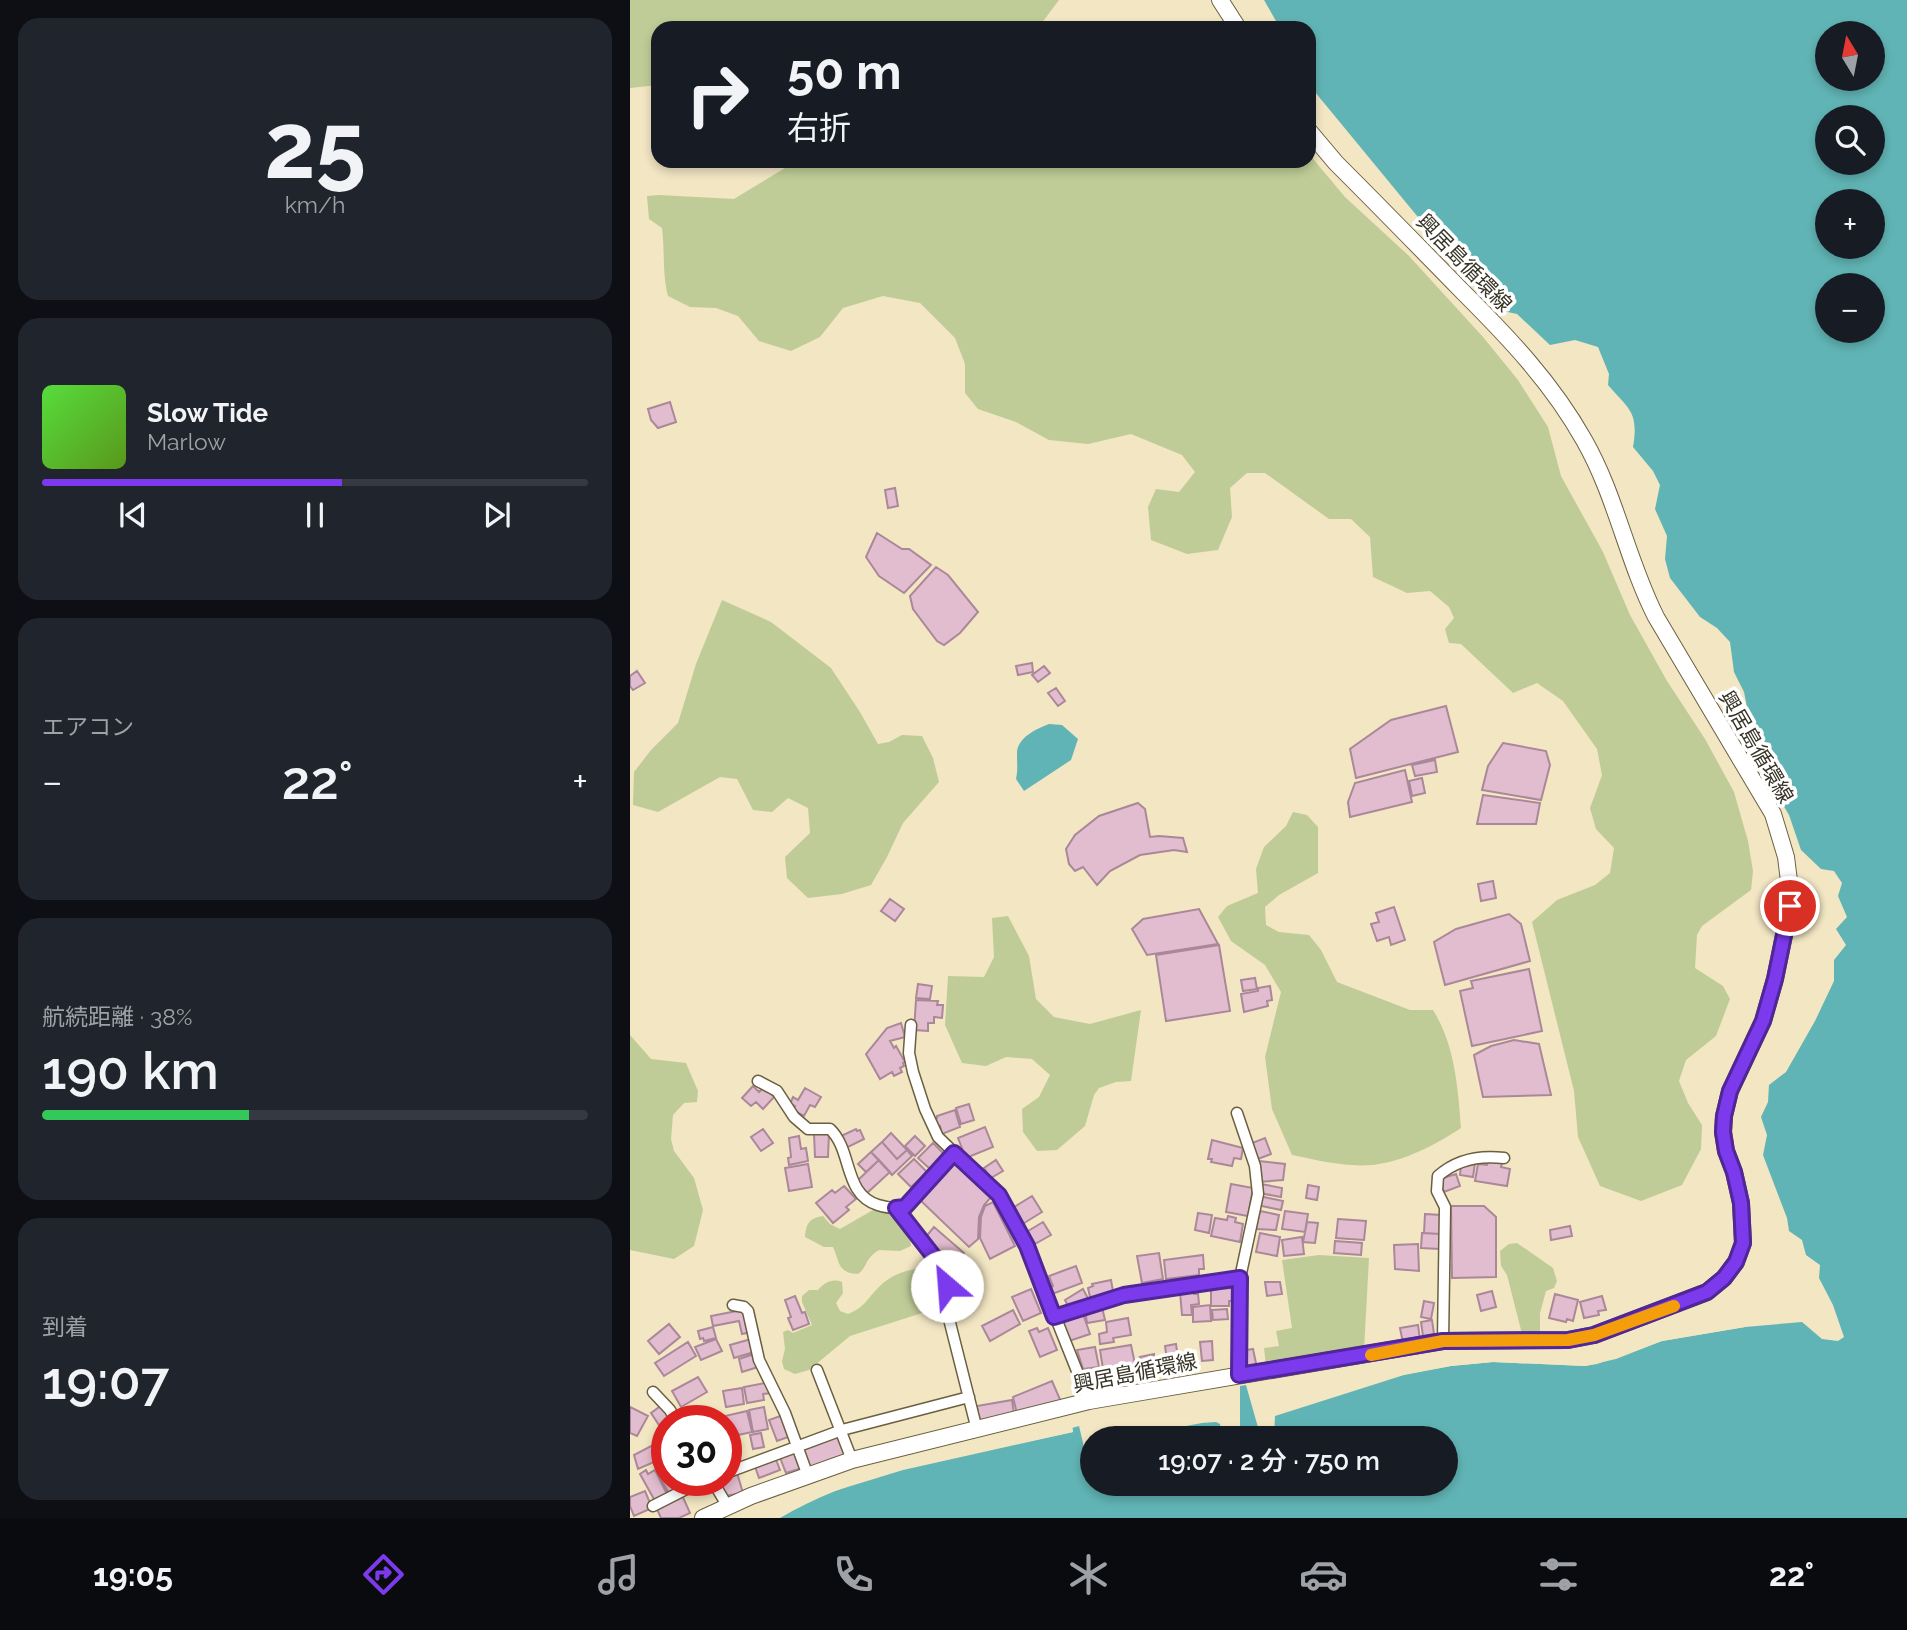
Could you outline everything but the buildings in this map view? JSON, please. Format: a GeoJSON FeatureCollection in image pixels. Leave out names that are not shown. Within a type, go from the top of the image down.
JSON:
{"type":"FeatureCollection","features":[{"type":"Feature","properties":{"kind":"main road"},"geometry":{"type":"LineString","coordinates":[[1220,0],[1233,21]]}},
{"type":"Feature","properties":{"kind":"main road","name":"興居島循環線"},"geometry":{"type":"LineString","coordinates":[[703,1518],[852,1460],[1089,1401],[1443,1341],[1568,1340],[1594,1335],[1707,1292],[1724,1278],[1736,1262],[1743,1243],[1741,1203],[1726,1151],[1724,1116],[1730,1091],[1763,1021],[1790,906],[1786,857],[1773,814],[1656,617],[1642,589],[1612,496],[1564,406],[1526,356],[1336,163],[1316,139]]}},
{"type":"Feature","properties":{"kind":"street"},"geometry":{"type":"LineString","coordinates":[[911,1025],[909,1053],[925,1109],[938,1138],[999,1195],[1027,1246],[1089,1401]]}},
{"type":"Feature","properties":{"kind":"street"},"geometry":{"type":"LineString","coordinates":[[758,1081],[777,1090],[794,1117],[808,1129],[830,1129],[837,1135],[846,1154],[851,1178],[858,1192],[867,1200],[896,1208],[905,1207],[954,1153]]}},
{"type":"Feature","properties":{"kind":"street"},"geometry":{"type":"LineString","coordinates":[[1237,1114],[1255,1166],[1258,1194],[1240,1278],[1239,1375]]}},
{"type":"Feature","properties":{"kind":"street"},"geometry":{"type":"LineString","coordinates":[[1443,1341],[1445,1207],[1437,1191],[1438,1177],[1450,1165],[1483,1157],[1504,1158]]}},
{"type":"Feature","properties":{"kind":"street"},"geometry":{"type":"LineString","coordinates":[[896,1208],[942,1267],[947,1286],[947,1311],[977,1430]]}},
{"type":"Feature","properties":{"kind":"street"},"geometry":{"type":"LineString","coordinates":[[1054,1317],[1124,1295],[1240,1278]]}},
{"type":"Feature","properties":{"kind":"street"},"geometry":{"type":"LineString","coordinates":[[733,1305],[744,1307],[748,1311],[759,1360],[773,1384],[808,1476]]}},
{"type":"Feature","properties":{"kind":"street"},"geometry":{"type":"LineString","coordinates":[[817,1370],[852,1460]]}},
{"type":"Feature","properties":{"kind":"street"},"geometry":{"type":"LineString","coordinates":[[653,1392],[665,1405]]}},
{"type":"Feature","properties":{"kind":"street"},"geometry":{"type":"LineString","coordinates":[[742,1467],[842,1430],[969,1397]]}},
{"type":"Feature","properties":{"kind":"street"},"geometry":{"type":"LineString","coordinates":[[653,1506],[673,1496]]}},
{"type":"Feature","properties":{"kind":"street"},"geometry":{"type":"LineString","coordinates":[[721,1496],[727,1507]]}},
{"type":"Feature","properties":{"kind":"green space"},"geometry":{"type":"Polygon","coordinates":[[[630,0],[1059,0],[1043,21],[651,21],[651,86],[630,88],[630,0]]]}},
{"type":"Feature","properties":{"kind":"green space"},"geometry":{"type":"Polygon","coordinates":[[[1316,162],[1345,197],[1409,256],[1483,337],[1518,380],[1548,427],[1561,476],[1603,552],[1630,615],[1734,792],[1748,841],[1753,871],[1751,890],[1702,926],[1697,935],[1695,968],[1723,986],[1730,999],[1716,1036],[1686,1060],[1679,1081],[1688,1103],[1702,1125],[1701,1149],[1682,1185],[1641,1201],[1600,1186],[1578,1137],[1574,1091],[1532,922],[1557,900],[1595,885],[1610,873],[1614,848],[1596,829],[1590,808],[1602,775],[1597,749],[1563,701],[1537,683],[1513,693],[1461,644],[1449,643],[1445,629],[1454,618],[1449,607],[1430,591],[1407,593],[1373,577],[1370,537],[1351,519],[1329,519],[1265,473],[1247,473],[1230,488],[1232,517],[1218,550],[1187,554],[1151,540],[1148,507],[1156,489],[1179,492],[1195,472],[1182,455],[1131,434],[1088,444],[1049,440],[1016,422],[978,409],[965,393],[965,364],[955,338],[920,303],[883,296],[843,308],[820,337],[791,351],[759,341],[738,316],[716,308],[690,307],[668,296],[662,228],[649,219],[647,196],[734,199],[785,168],[1316,168],[1316,162]]]}},
{"type":"Feature","properties":{"kind":"green space"},"geometry":{"type":"Polygon","coordinates":[[[722,600],[771,622],[831,668],[878,744],[902,735],[922,736],[933,758],[939,782],[903,823],[871,885],[842,894],[808,898],[787,878],[785,857],[810,833],[808,808],[788,798],[772,812],[753,810],[737,779],[720,777],[658,812],[633,805],[634,772],[678,723],[696,664],[722,600]]]}},
{"type":"Feature","properties":{"kind":"green space"},"geometry":{"type":"Polygon","coordinates":[[[1293,812],[1307,815],[1318,827],[1318,873],[1279,895],[1265,907],[1266,925],[1279,932],[1309,935],[1321,950],[1337,982],[1410,1010],[1433,1010],[1451,1052],[1461,1128],[1410,1156],[1381,1164],[1352,1165],[1292,1155],[1272,1109],[1265,1057],[1281,992],[1265,965],[1231,941],[1218,917],[1227,906],[1258,893],[1256,869],[1264,847],[1286,826],[1293,812]]]}},
{"type":"Feature","properties":{"kind":"green space"},"geometry":{"type":"Polygon","coordinates":[[[1008,916],[1029,956],[1036,999],[1054,1017],[1090,1024],[1141,1010],[1131,1081],[1116,1082],[1099,1088],[1094,1095],[1085,1126],[1057,1150],[1037,1151],[1023,1132],[1022,1109],[1039,1097],[1050,1075],[1032,1059],[1006,1057],[986,1066],[962,1063],[945,1025],[948,976],[984,977],[994,957],[992,918],[1008,916]]]}},
{"type":"Feature","properties":{"kind":"green space"},"geometry":{"type":"Polygon","coordinates":[[[630,1035],[651,1059],[686,1063],[698,1091],[697,1102],[684,1103],[673,1115],[671,1139],[674,1151],[694,1178],[703,1210],[694,1246],[674,1259],[630,1250],[630,1035]]]}},
{"type":"Feature","properties":{"kind":"green space"},"geometry":{"type":"Polygon","coordinates":[[[873,1210],[888,1213],[900,1220],[908,1232],[911,1246],[900,1251],[879,1250],[858,1274],[843,1269],[833,1247],[824,1247],[805,1237],[807,1225],[814,1218],[823,1216],[830,1224],[840,1229],[873,1210]]]}},
{"type":"Feature","properties":{"kind":"green space"},"geometry":{"type":"Polygon","coordinates":[[[1517,1243],[1553,1268],[1557,1281],[1554,1288],[1546,1291],[1540,1313],[1540,1333],[1522,1334],[1507,1275],[1501,1266],[1500,1251],[1509,1244],[1517,1243]]]}},
{"type":"Feature","properties":{"kind":"green space"},"geometry":{"type":"Polygon","coordinates":[[[1319,1255],[1369,1258],[1364,1350],[1266,1366],[1264,1348],[1279,1346],[1276,1331],[1292,1328],[1282,1260],[1319,1255]]]}},
{"type":"Feature","properties":{"kind":"green space"},"geometry":{"type":"Polygon","coordinates":[[[919,1268],[931,1271],[936,1277],[932,1306],[922,1313],[850,1336],[809,1370],[795,1374],[784,1369],[783,1332],[788,1330],[793,1333],[812,1325],[802,1302],[802,1296],[809,1290],[818,1290],[832,1281],[842,1282],[843,1293],[836,1303],[840,1311],[848,1314],[862,1306],[887,1280],[902,1272],[919,1268]]]}},
{"type":"Feature","properties":{"kind":"water"},"geometry":{"type":"Polygon","coordinates":[[[1264,0],[1907,0],[1907,1518],[780,1518],[847,1486],[884,1474],[1073,1432],[1072,1428],[1079,1426],[1080,1496],[1458,1496],[1458,1426],[1275,1426],[1275,1416],[1404,1375],[1451,1366],[1493,1362],[1585,1366],[1616,1359],[1662,1341],[1745,1327],[1802,1322],[1822,1339],[1838,1341],[1844,1337],[1833,1305],[1819,1278],[1820,1265],[1806,1255],[1802,1240],[1789,1231],[1787,1218],[1763,1155],[1767,1135],[1761,1117],[1768,1102],[1769,1085],[1786,1072],[1834,981],[1834,960],[1846,945],[1836,929],[1847,917],[1838,896],[1842,883],[1834,871],[1821,869],[1801,850],[1789,815],[1758,762],[1759,742],[1751,727],[1744,692],[1734,672],[1730,642],[1717,628],[1700,617],[1670,578],[1665,559],[1667,536],[1655,509],[1660,485],[1653,471],[1633,447],[1635,426],[1631,412],[1608,385],[1609,374],[1598,347],[1575,340],[1550,345],[1517,314],[1503,311],[1478,290],[1316,93],[1316,21],[1276,21],[1264,0]]]}},
{"type":"Feature","properties":{"kind":"water"},"geometry":{"type":"Polygon","coordinates":[[[1049,724],[1062,725],[1078,739],[1071,760],[1024,791],[1016,779],[1018,749],[1023,739],[1049,724]]]}},
{"type":"Feature","properties":{"kind":"water"},"geometry":{"type":"Polygon","coordinates":[[[1246,1385],[1258,1426],[1240,1426],[1240,1386],[1246,1385]]]}},
{"type":"Feature","properties":{"kind":"water"},"geometry":{"type":"Polygon","coordinates":[[[1216,1422],[1220,1426],[1186,1426],[1216,1422]]]}},
{"type":"Feature","properties":{"kind":"pier"},"geometry":{"type":"Polygon","coordinates":[[[1754,1322],[1745,1327],[1662,1341],[1585,1366],[1493,1362],[1451,1366],[1380,1379],[1450,1362],[1493,1358],[1585,1362],[1661,1338],[1754,1322]]]}},
{"type":"Feature","properties":{"kind":"pier"},"geometry":{"type":"Polygon","coordinates":[[[1072,1424],[1073,1432],[903,1470],[828,1493],[781,1513],[827,1490],[902,1466],[1069,1429],[1072,1424]]]}},
{"type":"Feature","properties":{"kind":"slow traffic"},"geometry":{"type":"LineString","coordinates":[[1371,1355],[1443,1341],[1568,1340],[1594,1335],[1674,1306]]}},
{"type":"Feature","properties":{"kind":"route"},"geometry":{"type":"LineString","coordinates":[[947,1286],[942,1267],[896,1208],[905,1207],[954,1153],[999,1195],[1027,1246],[1054,1317],[1124,1295],[1240,1278],[1239,1375],[1443,1341],[1568,1340],[1622,1326],[1707,1292],[1724,1278],[1736,1262],[1743,1243],[1741,1203],[1726,1151],[1724,1116],[1730,1091],[1763,1021],[1790,906]]}}]}
